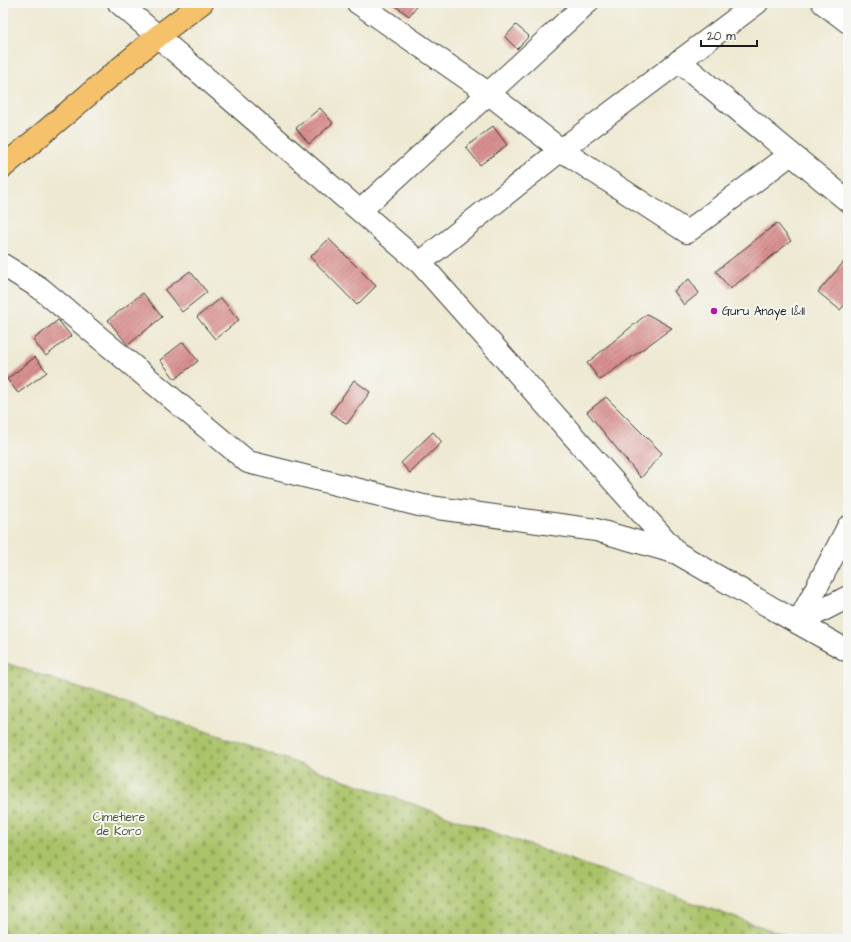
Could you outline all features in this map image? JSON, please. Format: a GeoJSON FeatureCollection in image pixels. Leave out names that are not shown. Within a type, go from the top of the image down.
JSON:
{"type":"FeatureCollection","features":[{"type":"Feature","properties":{"kind":"main road"},"geometry":{"type":"LineString","coordinates":[[3,167],[158,36],[202,3]]}},
{"type":"Feature","properties":{"kind":"street"},"geometry":{"type":"LineString","coordinates":[[119,3],[420,263],[677,553]]}},
{"type":"Feature","properties":{"kind":"street"},"geometry":{"type":"LineString","coordinates":[[358,3],[488,94],[561,150],[687,232],[791,154]]}},
{"type":"Feature","properties":{"kind":"street"},"geometry":{"type":"LineString","coordinates":[[360,211],[587,3]]}},
{"type":"Feature","properties":{"kind":"street"},"geometry":{"type":"LineString","coordinates":[[420,263],[561,150],[756,3]]}},
{"type":"Feature","properties":{"kind":"street"},"geometry":{"type":"LineString","coordinates":[[823,3],[848,22]]}},
{"type":"Feature","properties":{"kind":"street"},"geometry":{"type":"LineString","coordinates":[[679,61],[848,201]]}},
{"type":"Feature","properties":{"kind":"street"},"geometry":{"type":"LineString","coordinates":[[3,265],[40,288],[248,462],[423,506],[596,530],[677,553],[848,651]]}},
{"type":"Feature","properties":{"kind":"street"},"geometry":{"type":"LineString","coordinates":[[798,623],[848,527]]}},
{"type":"Feature","properties":{"kind":"street"},"geometry":{"type":"LineString","coordinates":[[798,623],[848,596]]}},
{"type":"Feature","properties":{"kind":"green space","name":"Cimetiere de Koro"},"geometry":{"type":"Polygon","coordinates":[[[3,662],[217,735],[796,939],[3,939],[3,662]]]}},
{"type":"Feature","properties":{"kind":"building"},"geometry":{"type":"Polygon","coordinates":[[[129,3],[147,3],[137,12],[129,3]]]}},
{"type":"Feature","properties":{"kind":"building"},"geometry":{"type":"Polygon","coordinates":[[[392,3],[419,3],[409,16],[392,3]]]}},
{"type":"Feature","properties":{"kind":"building"},"geometry":{"type":"Polygon","coordinates":[[[516,25],[529,36],[517,49],[505,37],[516,25]]]}},
{"type":"Feature","properties":{"kind":"building"},"geometry":{"type":"Polygon","coordinates":[[[320,108],[333,123],[309,144],[296,128],[320,108]]]}},
{"type":"Feature","properties":{"kind":"building"},"geometry":{"type":"Polygon","coordinates":[[[493,126],[507,145],[480,165],[466,147],[493,126]]]}},
{"type":"Feature","properties":{"kind":"building"},"geometry":{"type":"Polygon","coordinates":[[[777,223],[791,241],[730,289],[716,271],[777,223]]]}},
{"type":"Feature","properties":{"kind":"building"},"geometry":{"type":"Polygon","coordinates":[[[329,239],[376,286],[357,305],[310,257],[329,239]]]}},
{"type":"Feature","properties":{"kind":"building"},"geometry":{"type":"Polygon","coordinates":[[[848,257],[848,301],[840,310],[818,292],[848,257]]]}},
{"type":"Feature","properties":{"kind":"building"},"geometry":{"type":"Polygon","coordinates":[[[190,271],[207,292],[182,312],[165,290],[190,271]]]}},
{"type":"Feature","properties":{"kind":"building"},"geometry":{"type":"Polygon","coordinates":[[[689,279],[699,293],[684,305],[674,291],[689,279]]]}},
{"type":"Feature","properties":{"kind":"building"},"geometry":{"type":"Polygon","coordinates":[[[143,293],[162,317],[128,345],[108,320],[143,293]]]}},
{"type":"Feature","properties":{"kind":"building"},"geometry":{"type":"Polygon","coordinates":[[[221,298],[239,320],[215,339],[197,317],[221,298]]]}},
{"type":"Feature","properties":{"kind":"building"},"geometry":{"type":"Polygon","coordinates":[[[647,314],[672,328],[600,380],[587,363],[647,314]]]}},
{"type":"Feature","properties":{"kind":"building"},"geometry":{"type":"Polygon","coordinates":[[[58,320],[71,336],[46,356],[33,340],[58,320]]]}},
{"type":"Feature","properties":{"kind":"building"},"geometry":{"type":"Polygon","coordinates":[[[183,342],[198,361],[175,379],[160,360],[183,342]]]}},
{"type":"Feature","properties":{"kind":"building"},"geometry":{"type":"Polygon","coordinates":[[[35,357],[47,372],[18,393],[7,379],[35,357]]]}},
{"type":"Feature","properties":{"kind":"building"},"geometry":{"type":"Polygon","coordinates":[[[354,380],[370,392],[347,424],[331,413],[354,380]]]}},
{"type":"Feature","properties":{"kind":"building"},"geometry":{"type":"Polygon","coordinates":[[[606,397],[662,453],[641,478],[587,412],[606,397]]]}},
{"type":"Feature","properties":{"kind":"building"},"geometry":{"type":"Polygon","coordinates":[[[433,432],[442,442],[410,473],[401,463],[433,432]]]}},
{"type":"Feature","properties":{"kind":"place","name":"Guru Anaye I&II"},"geometry":{"type":"Point","coordinates":[714,311]}}]}
